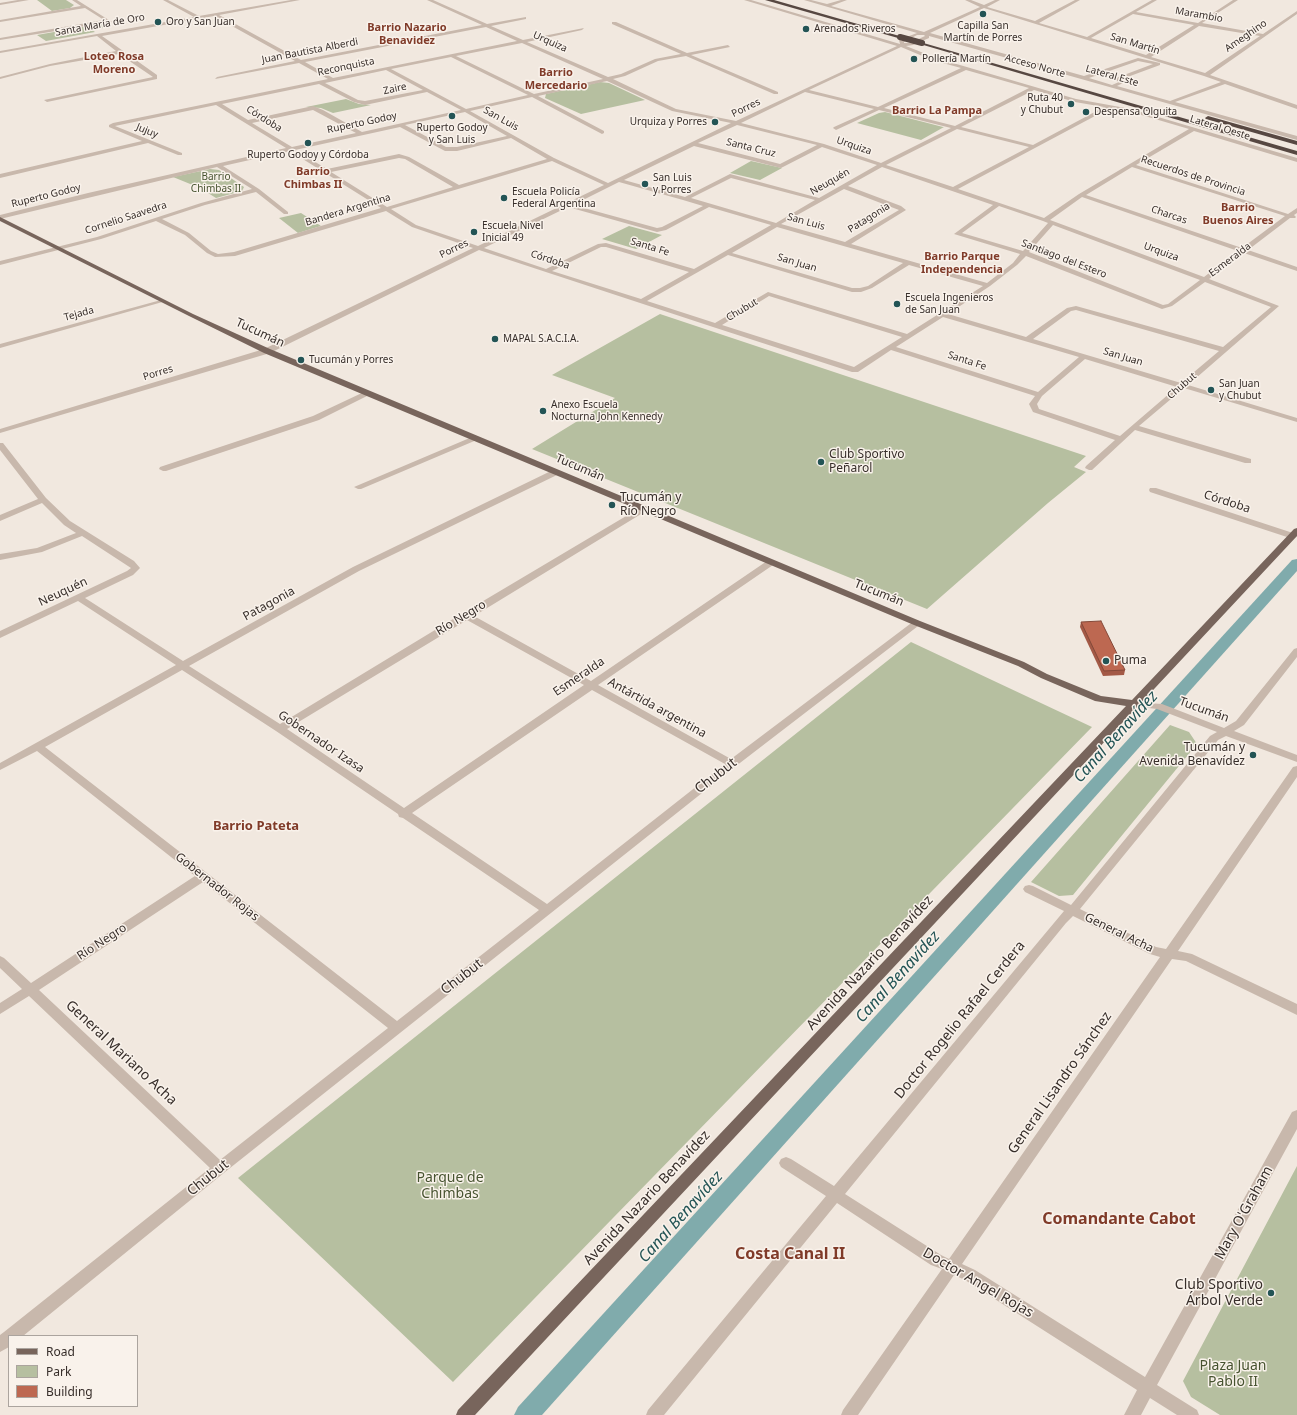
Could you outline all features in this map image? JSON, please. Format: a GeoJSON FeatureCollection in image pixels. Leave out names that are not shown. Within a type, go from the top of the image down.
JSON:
{"type":"FeatureCollection","features":[{"type":"Feature","properties":{"kind":"highway"},"geometry":{"type":"LineString","coordinates":[[758,0],[833,18]]}},
{"type":"Feature","properties":{"kind":"highway","name":"Acceso Norte"},"geometry":{"type":"LineString","coordinates":[[768,0],[903,36],[1297,148]]}},
{"type":"Feature","properties":{"kind":"highway","name":"Acceso Norte"},"geometry":{"type":"LineString","coordinates":[[780,0],[903,36]]}},
{"type":"Feature","properties":{"kind":"highway"},"geometry":{"type":"LineString","coordinates":[[800,2],[866,24]]}},
{"type":"Feature","properties":{"kind":"highway","name":"Acceso Norte"},"geometry":{"type":"LineString","coordinates":[[924,42],[1297,153]]}},
{"type":"Feature","properties":{"kind":"highway"},"geometry":{"type":"LineString","coordinates":[[1102,96],[1297,158]]}},
{"type":"Feature","properties":{"kind":"highway"},"geometry":{"type":"LineString","coordinates":[[1146,104],[1221,122],[1297,143]]}},
{"type":"Feature","properties":{"kind":"main road","name":"Tucumán"},"geometry":{"type":"LineString","coordinates":[[0,218],[163,302],[267,351],[367,394],[770,563],[1021,664],[1044,676],[1099,699],[1136,704]]}},
{"type":"Feature","properties":{"kind":"main road","name":"Avenida Nazario Benavídez"},"geometry":{"type":"LineString","coordinates":[[464,1415],[1295,534]]}},
{"type":"Feature","properties":{"kind":"street"},"geometry":{"type":"LineString","coordinates":[[0,4],[28,0]]}},
{"type":"Feature","properties":{"kind":"street"},"geometry":{"type":"LineString","coordinates":[[74,0],[113,24]]}},
{"type":"Feature","properties":{"kind":"street","name":"Santa María de Oro"},"geometry":{"type":"LineString","coordinates":[[0,52],[298,0]]}},
{"type":"Feature","properties":{"kind":"street","name":"Urquiza"},"geometry":{"type":"LineString","coordinates":[[430,0],[608,78],[674,110],[822,145],[1048,221],[1276,306]]}},
{"type":"Feature","properties":{"kind":"street","name":"Lateral Oeste"},"geometry":{"type":"LineString","coordinates":[[746,0],[902,45],[930,57],[1082,102],[1110,106],[1135,112],[1297,158]]}},
{"type":"Feature","properties":{"kind":"street","name":"Lateral Este"},"geometry":{"type":"LineString","coordinates":[[806,0],[1297,138]]}},
{"type":"Feature","properties":{"kind":"street"},"geometry":{"type":"LineString","coordinates":[[826,6],[845,0]]}},
{"type":"Feature","properties":{"kind":"street","name":"San Martín"},"geometry":{"type":"LineString","coordinates":[[967,0],[983,7],[1206,75],[1297,107]]}},
{"type":"Feature","properties":{"kind":"street","name":"Porres"},"geometry":{"type":"LineString","coordinates":[[0,431],[267,351],[737,124],[804,90],[902,45],[911,44],[927,37],[927,33],[998,0]]}},
{"type":"Feature","properties":{"kind":"street"},"geometry":{"type":"LineString","coordinates":[[1035,23],[1076,0]]}},
{"type":"Feature","properties":{"kind":"street"},"geometry":{"type":"LineString","coordinates":[[1087,39],[1154,0]]}},
{"type":"Feature","properties":{"kind":"street"},"geometry":{"type":"LineString","coordinates":[[1222,0],[1234,1]]}},
{"type":"Feature","properties":{"kind":"street"},"geometry":{"type":"LineString","coordinates":[[168,1],[177,1]]}},
{"type":"Feature","properties":{"kind":"street"},"geometry":{"type":"LineString","coordinates":[[168,1],[198,17]]}},
{"type":"Feature","properties":{"kind":"street"},"geometry":{"type":"LineString","coordinates":[[1147,57],[1234,1]]}},
{"type":"Feature","properties":{"kind":"street"},"geometry":{"type":"LineString","coordinates":[[0,21],[86,7]]}},
{"type":"Feature","properties":{"kind":"street","name":"Ameghino"},"geometry":{"type":"LineString","coordinates":[[1206,75],[1297,12]]}},
{"type":"Feature","properties":{"kind":"street","name":"Marambio"},"geometry":{"type":"LineString","coordinates":[[1132,13],[1263,35]]}},
{"type":"Feature","properties":{"kind":"street"},"geometry":{"type":"LineString","coordinates":[[214,14],[331,79]]}},
{"type":"Feature","properties":{"kind":"street","name":"Juan Bautista Alberdi"},"geometry":{"type":"LineString","coordinates":[[217,78],[524,18]]}},
{"type":"Feature","properties":{"kind":"street"},"geometry":{"type":"LineString","coordinates":[[0,39],[108,21]]}},
{"type":"Feature","properties":{"kind":"street"},"geometry":{"type":"LineString","coordinates":[[614,23],[776,93]]}},
{"type":"Feature","properties":{"kind":"street"},"geometry":{"type":"LineString","coordinates":[[118,27],[123,30]]}},
{"type":"Feature","properties":{"kind":"street","name":"Reconquista"},"geometry":{"type":"LineString","coordinates":[[115,124],[582,29]]}},
{"type":"Feature","properties":{"kind":"street"},"geometry":{"type":"LineString","coordinates":[[47,100],[155,78],[155,76],[98,35]]}},
{"type":"Feature","properties":{"kind":"street","name":"Ruperto Godoy"},"geometry":{"type":"LineString","coordinates":[[0,218],[88,195],[218,165],[623,75],[657,60],[728,46]]}},
{"type":"Feature","properties":{"kind":"street"},"geometry":{"type":"LineString","coordinates":[[0,78],[55,64],[120,52]]}},
{"type":"Feature","properties":{"kind":"street"},"geometry":{"type":"LineString","coordinates":[[450,55],[532,95],[602,132]]}},
{"type":"Feature","properties":{"kind":"street"},"geometry":{"type":"LineString","coordinates":[[1084,78],[1138,59],[1158,64],[1118,79],[1123,82],[1113,86]]}},
{"type":"Feature","properties":{"kind":"street","name":"San Luis"},"geometry":{"type":"LineString","coordinates":[[385,68],[465,110],[552,159],[597,181],[609,185]]}},
{"type":"Feature","properties":{"kind":"street"},"geometry":{"type":"LineString","coordinates":[[836,128],[966,68]]}},
{"type":"Feature","properties":{"kind":"street","name":"Zaire"},"geometry":{"type":"LineString","coordinates":[[320,82],[356,101],[365,104],[428,90]]}},
{"type":"Feature","properties":{"kind":"street"},"geometry":{"type":"LineString","coordinates":[[1171,102],[1225,82]]}},
{"type":"Feature","properties":{"kind":"street","name":"Neuquén"},"geometry":{"type":"LineString","coordinates":[[641,302],[845,187],[881,165],[1034,88]]}},
{"type":"Feature","properties":{"kind":"street"},"geometry":{"type":"LineString","coordinates":[[804,90],[1032,146]]}},
{"type":"Feature","properties":{"kind":"street","name":"Córdoba"},"geometry":{"type":"LineString","coordinates":[[217,103],[414,226],[546,271],[855,370],[889,347]]}},
{"type":"Feature","properties":{"kind":"street"},"geometry":{"type":"LineString","coordinates":[[954,189],[1032,146],[1110,106]]}},
{"type":"Feature","properties":{"kind":"street"},"geometry":{"type":"LineString","coordinates":[[247,122],[314,108],[321,110],[360,133]]}},
{"type":"Feature","properties":{"kind":"street","name":"Jujuy"},"geometry":{"type":"LineString","coordinates":[[115,124],[111,126],[180,154]]}},
{"type":"Feature","properties":{"kind":"street"},"geometry":{"type":"LineString","coordinates":[[399,124],[445,149],[457,149],[512,136]]}},
{"type":"Feature","properties":{"kind":"street"},"geometry":{"type":"LineString","coordinates":[[889,347],[988,285],[1015,264],[1048,221],[1081,195],[1193,129]]}},
{"type":"Feature","properties":{"kind":"street"},"geometry":{"type":"LineString","coordinates":[[0,176],[148,141]]}},
{"type":"Feature","properties":{"kind":"street","name":"Santa Cruz"},"geometry":{"type":"LineString","coordinates":[[694,144],[781,166],[822,145]]}},
{"type":"Feature","properties":{"kind":"street"},"geometry":{"type":"LineString","coordinates":[[328,171],[399,156],[407,158],[458,187]]}},
{"type":"Feature","properties":{"kind":"street","name":"Bandera Argentina"},"geometry":{"type":"LineString","coordinates":[[156,220],[187,234],[209,252],[217,256],[226,256],[552,159]]}},
{"type":"Feature","properties":{"kind":"street"},"geometry":{"type":"LineString","coordinates":[[218,165],[257,190],[286,212]]}},
{"type":"Feature","properties":{"kind":"street","name":"Recuerdos de Provincia"},"geometry":{"type":"LineString","coordinates":[[1130,166],[1297,219]]}},
{"type":"Feature","properties":{"kind":"street"},"geometry":{"type":"LineString","coordinates":[[685,199],[730,176],[822,200]]}},
{"type":"Feature","properties":{"kind":"street","name":"San Luis"},"geometry":{"type":"LineString","coordinates":[[619,180],[988,285]]}},
{"type":"Feature","properties":{"kind":"street","name":"Patagonia"},"geometry":{"type":"LineString","coordinates":[[845,187],[899,207],[903,210],[847,244]]}},
{"type":"Feature","properties":{"kind":"street","name":"Cornelio Saavedra"},"geometry":{"type":"LineString","coordinates":[[0,264],[60,249],[203,204],[257,190]]}},
{"type":"Feature","properties":{"kind":"street","name":"Charcas"},"geometry":{"type":"LineString","coordinates":[[1081,195],[1297,269]]}},
{"type":"Feature","properties":{"kind":"street","name":"Santiago del Estero"},"geometry":{"type":"LineString","coordinates":[[998,204],[958,234],[1024,254],[1162,307]]}},
{"type":"Feature","properties":{"kind":"street"},"geometry":{"type":"LineString","coordinates":[[568,205],[657,230],[664,229],[709,205]]}},
{"type":"Feature","properties":{"kind":"street","name":"Esmeralda"},"geometry":{"type":"LineString","coordinates":[[1162,307],[1170,305],[1297,210]]}},
{"type":"Feature","properties":{"kind":"street","name":"Santa Fe"},"geometry":{"type":"LineString","coordinates":[[546,271],[600,245],[606,245],[694,271]]}},
{"type":"Feature","properties":{"kind":"street","name":"San Juan"},"geometry":{"type":"LineString","coordinates":[[727,253],[852,290],[861,290],[870,287],[909,262]]}},
{"type":"Feature","properties":{"kind":"street","name":"Chubut"},"geometry":{"type":"LineString","coordinates":[[715,326],[768,294],[906,336]]}},
{"type":"Feature","properties":{"kind":"street","name":"Tejada"},"geometry":{"type":"LineString","coordinates":[[0,346],[163,302]]}},
{"type":"Feature","properties":{"kind":"street","name":"Chubut"},"geometry":{"type":"LineString","coordinates":[[1089,468],[1182,385],[1276,306]]}},
{"type":"Feature","properties":{"kind":"street"},"geometry":{"type":"LineString","coordinates":[[1028,339],[1069,309],[1076,308],[1224,350]]}},
{"type":"Feature","properties":{"kind":"street","name":"San Juan"},"geometry":{"type":"LineString","coordinates":[[942,314],[1297,420]]}},
{"type":"Feature","properties":{"kind":"street","name":"Santa Fe"},"geometry":{"type":"LineString","coordinates":[[889,347],[1039,395]]}},
{"type":"Feature","properties":{"kind":"street"},"geometry":{"type":"LineString","coordinates":[[1084,356],[1039,395],[1033,404],[1036,410],[1121,439]]}},
{"type":"Feature","properties":{"kind":"street"},"geometry":{"type":"LineString","coordinates":[[162,469],[316,418],[367,394]]}},
{"type":"Feature","properties":{"kind":"street"},"geometry":{"type":"LineString","coordinates":[[1134,427],[1248,462]]}},
{"type":"Feature","properties":{"kind":"street"},"geometry":{"type":"LineString","coordinates":[[358,487],[475,439]]}},
{"type":"Feature","properties":{"kind":"street"},"geometry":{"type":"LineString","coordinates":[[1,449],[43,500],[67,523],[83,534]]}},
{"type":"Feature","properties":{"kind":"street","name":"Patagonia"},"geometry":{"type":"LineString","coordinates":[[0,767],[356,569],[556,472]]}},
{"type":"Feature","properties":{"kind":"street","name":"Córdoba"},"geometry":{"type":"LineString","coordinates":[[1153,490],[1295,534]]}},
{"type":"Feature","properties":{"kind":"street"},"geometry":{"type":"LineString","coordinates":[[0,518],[43,500]]}},
{"type":"Feature","properties":{"kind":"street","name":"Río Negro"},"geometry":{"type":"LineString","coordinates":[[280,729],[643,509]]}},
{"type":"Feature","properties":{"kind":"street"},"geometry":{"type":"LineString","coordinates":[[0,557],[39,550],[83,534]]}},
{"type":"Feature","properties":{"kind":"street","name":"Neuquén"},"geometry":{"type":"LineString","coordinates":[[0,635],[130,573],[136,568],[131,563],[83,534]]}},
{"type":"Feature","properties":{"kind":"street","name":"Esmeralda"},"geometry":{"type":"LineString","coordinates":[[403,814],[770,563]]}},
{"type":"Feature","properties":{"kind":"street","name":"Gobernador Izasa"},"geometry":{"type":"LineString","coordinates":[[78,598],[280,729],[403,814],[547,910]]}},
{"type":"Feature","properties":{"kind":"street","name":"Antártida argentina"},"geometry":{"type":"LineString","coordinates":[[466,615],[590,686],[732,764]]}},
{"type":"Feature","properties":{"kind":"street","name":"Chubut"},"geometry":{"type":"LineString","coordinates":[[12,1335],[220,1168],[732,764],[917,623]]}},
{"type":"Feature","properties":{"kind":"street","name":"Doctor Rogelio Rafael Cerdera"},"geometry":{"type":"LineString","coordinates":[[654,1415],[1062,920],[1081,902],[1214,738],[1240,723],[1297,652]]}},
{"type":"Feature","properties":{"kind":"street","name":"Tucumán"},"geometry":{"type":"LineString","coordinates":[[1136,704],[1158,706],[1297,759]]}},
{"type":"Feature","properties":{"kind":"street","name":"Gobernador Rojas"},"geometry":{"type":"LineString","coordinates":[[38,746],[397,1028]]}},
{"type":"Feature","properties":{"kind":"street","name":"General Lisandro Sánchez"},"geometry":{"type":"LineString","coordinates":[[849,1415],[1297,769]]}},
{"type":"Feature","properties":{"kind":"street","name":"Río Negro"},"geometry":{"type":"LineString","coordinates":[[0,1009],[203,876]]}},
{"type":"Feature","properties":{"kind":"street","name":"General Acha"},"geometry":{"type":"LineString","coordinates":[[1029,889],[1154,951],[1188,957],[1297,1010]]}},
{"type":"Feature","properties":{"kind":"street","name":"General Mariano Acha"},"geometry":{"type":"LineString","coordinates":[[0,961],[220,1168]]}},
{"type":"Feature","properties":{"kind":"street","name":"Mary O'Graham"},"geometry":{"type":"LineString","coordinates":[[1132,1415],[1297,1116]]}},
{"type":"Feature","properties":{"kind":"street","name":"Doctor Angel Rojas"},"geometry":{"type":"LineString","coordinates":[[786,1162],[936,1260],[970,1275],[1191,1415]]}},
{"type":"Feature","properties":{"kind":"street","name":"Chubut"},"geometry":{"type":"LineString","coordinates":[[0,1345],[8,1339]]}},
{"type":"Feature","properties":{"kind":"green space"},"geometry":{"type":"Polygon","coordinates":[[[37,0],[66,0],[74,5],[70,8],[52,11],[37,0]]]}},
{"type":"Feature","properties":{"kind":"green space"},"geometry":{"type":"Polygon","coordinates":[[[105,24],[109,27],[92,30],[95,32],[46,41],[37,35],[105,24]]]}},
{"type":"Feature","properties":{"kind":"green space"},"geometry":{"type":"Polygon","coordinates":[[[600,82],[609,83],[645,100],[581,114],[545,98],[546,94],[600,82]]]}},
{"type":"Feature","properties":{"kind":"green space"},"geometry":{"type":"Polygon","coordinates":[[[346,99],[359,104],[371,105],[333,113],[321,108],[306,107],[346,99]]]}},
{"type":"Feature","properties":{"kind":"green space"},"geometry":{"type":"Polygon","coordinates":[[[885,112],[944,127],[921,140],[857,123],[879,113],[885,112]]]}},
{"type":"Feature","properties":{"kind":"green space"},"geometry":{"type":"Polygon","coordinates":[[[751,161],[782,168],[760,180],[730,173],[751,161]]]}},
{"type":"Feature","properties":{"kind":"green space","name":"Barrio Chimbas II"},"geometry":{"type":"Polygon","coordinates":[[[210,169],[219,170],[244,187],[242,191],[216,198],[200,188],[173,177],[210,169]]]}},
{"type":"Feature","properties":{"kind":"green space"},"geometry":{"type":"Polygon","coordinates":[[[301,213],[321,226],[298,233],[279,218],[301,213]]]}},
{"type":"Feature","properties":{"kind":"green space"},"geometry":{"type":"Polygon","coordinates":[[[629,226],[662,235],[636,249],[602,239],[629,226]]]}},
{"type":"Feature","properties":{"kind":"green space","name":"Club Sportivo Peñarol"},"geometry":{"type":"Polygon","coordinates":[[[660,314],[1086,456],[1074,467],[1086,472],[1048,503],[927,609],[532,449],[615,398],[552,375],[660,314]]]}},
{"type":"Feature","properties":{"kind":"green space","name":"Parque de Chimbas"},"geometry":{"type":"Polygon","coordinates":[[[911,642],[1092,727],[453,1382],[238,1178],[911,642]]]}},
{"type":"Feature","properties":{"kind":"green space"},"geometry":{"type":"Polygon","coordinates":[[[1170,725],[1189,732],[1197,744],[1073,895],[1059,896],[1031,882],[1170,725]]]}},
{"type":"Feature","properties":{"kind":"green space","name":"Plaza Juan Pablo II"},"geometry":{"type":"Polygon","coordinates":[[[1297,1166],[1297,1415],[1220,1415],[1191,1397],[1183,1381],[1297,1166]]]}},
{"type":"Feature","properties":{"kind":"building","name":"Puma"},"geometry":{"type":"Polygon","coordinates":[[[1101,621],[1125,670],[1104,671],[1081,622],[1101,621]]]}},
{"type":"Feature","properties":{"kind":"waterway","name":"Canal Benavídez"},"geometry":{"type":"LineString","coordinates":[[526,1415],[1297,563]]}},
{"type":"Feature","properties":{"kind":"place","name":"Capilla San Martín de Porres"},"geometry":{"type":"Point","coordinates":[983,14]}},
{"type":"Feature","properties":{"kind":"place","name":"Oro y San Juan"},"geometry":{"type":"Point","coordinates":[158,22]}},
{"type":"Feature","properties":{"kind":"place","name":"Arenados Riveros"},"geometry":{"type":"Point","coordinates":[806,29]}},
{"type":"Feature","properties":{"kind":"place","name":"Pollería Martín"},"geometry":{"type":"Point","coordinates":[914,59]}},
{"type":"Feature","properties":{"kind":"place","name":"Ruta 40 y Chubut"},"geometry":{"type":"Point","coordinates":[1071,104]}},
{"type":"Feature","properties":{"kind":"place","name":"Despensa Olguita"},"geometry":{"type":"Point","coordinates":[1086,112]}},
{"type":"Feature","properties":{"kind":"place","name":"Ruperto Godoy y San Luis"},"geometry":{"type":"Point","coordinates":[452,116]}},
{"type":"Feature","properties":{"kind":"place","name":"Urquiza y Porres"},"geometry":{"type":"Point","coordinates":[715,122]}},
{"type":"Feature","properties":{"kind":"place","name":"Ruperto Godoy y Córdoba"},"geometry":{"type":"Point","coordinates":[308,143]}},
{"type":"Feature","properties":{"kind":"place","name":"San Luis y Porres"},"geometry":{"type":"Point","coordinates":[645,184]}},
{"type":"Feature","properties":{"kind":"place","name":"Escuela Policía Federal Argentina"},"geometry":{"type":"Point","coordinates":[504,198]}},
{"type":"Feature","properties":{"kind":"place","name":"Escuela Nivel Inicial 49"},"geometry":{"type":"Point","coordinates":[474,232]}},
{"type":"Feature","properties":{"kind":"place","name":"Escuela Ingenieros de San Juan"},"geometry":{"type":"Point","coordinates":[897,304]}},
{"type":"Feature","properties":{"kind":"place","name":"MAPAL S.A.C.I.A."},"geometry":{"type":"Point","coordinates":[495,339]}},
{"type":"Feature","properties":{"kind":"place","name":"Tucumán y Porres"},"geometry":{"type":"Point","coordinates":[301,360]}},
{"type":"Feature","properties":{"kind":"place","name":"San Juan y Chubut"},"geometry":{"type":"Point","coordinates":[1211,390]}},
{"type":"Feature","properties":{"kind":"place","name":"Anexo Escuela Nocturna John Kennedy"},"geometry":{"type":"Point","coordinates":[543,411]}},
{"type":"Feature","properties":{"kind":"place","name":"Club Sportivo Peñarol"},"geometry":{"type":"Point","coordinates":[821,462]}},
{"type":"Feature","properties":{"kind":"place","name":"Tucumán y Río Negro"},"geometry":{"type":"Point","coordinates":[612,505]}},
{"type":"Feature","properties":{"kind":"place","name":"Puma"},"geometry":{"type":"Point","coordinates":[1106,661]}},
{"type":"Feature","properties":{"kind":"place","name":"Tucumán y Avenida Benavídez"},"geometry":{"type":"Point","coordinates":[1253,755]}},
{"type":"Feature","properties":{"kind":"place","name":"Club Sportivo Árbol Verde"},"geometry":{"type":"Point","coordinates":[1271,1293]}},
{"type":"Feature","properties":{"kind":"district","name":"Barrio Nazario Benavidez"},"geometry":{"type":"Point","coordinates":[407,34]}},
{"type":"Feature","properties":{"kind":"district","name":"Loteo Rosa Moreno"},"geometry":{"type":"Point","coordinates":[114,63]}},
{"type":"Feature","properties":{"kind":"district","name":"Barrio Mercedario"},"geometry":{"type":"Point","coordinates":[556,79]}},
{"type":"Feature","properties":{"kind":"district","name":"Barrio La Pampa"},"geometry":{"type":"Point","coordinates":[937,111]}},
{"type":"Feature","properties":{"kind":"district","name":"Barrio Chimbas II"},"geometry":{"type":"Point","coordinates":[313,178]}},
{"type":"Feature","properties":{"kind":"district","name":"Barrio Buenos Aires"},"geometry":{"type":"Point","coordinates":[1238,214]}},
{"type":"Feature","properties":{"kind":"district","name":"Barrio Parque Independencia"},"geometry":{"type":"Point","coordinates":[962,263]}},
{"type":"Feature","properties":{"kind":"district","name":"Barrio Pateta"},"geometry":{"type":"Point","coordinates":[256,826]}},
{"type":"Feature","properties":{"kind":"district","name":"Comandante Cabot"},"geometry":{"type":"Point","coordinates":[1119,1219]}},
{"type":"Feature","properties":{"kind":"district","name":"Costa Canal II"},"geometry":{"type":"Point","coordinates":[790,1254]}}]}
